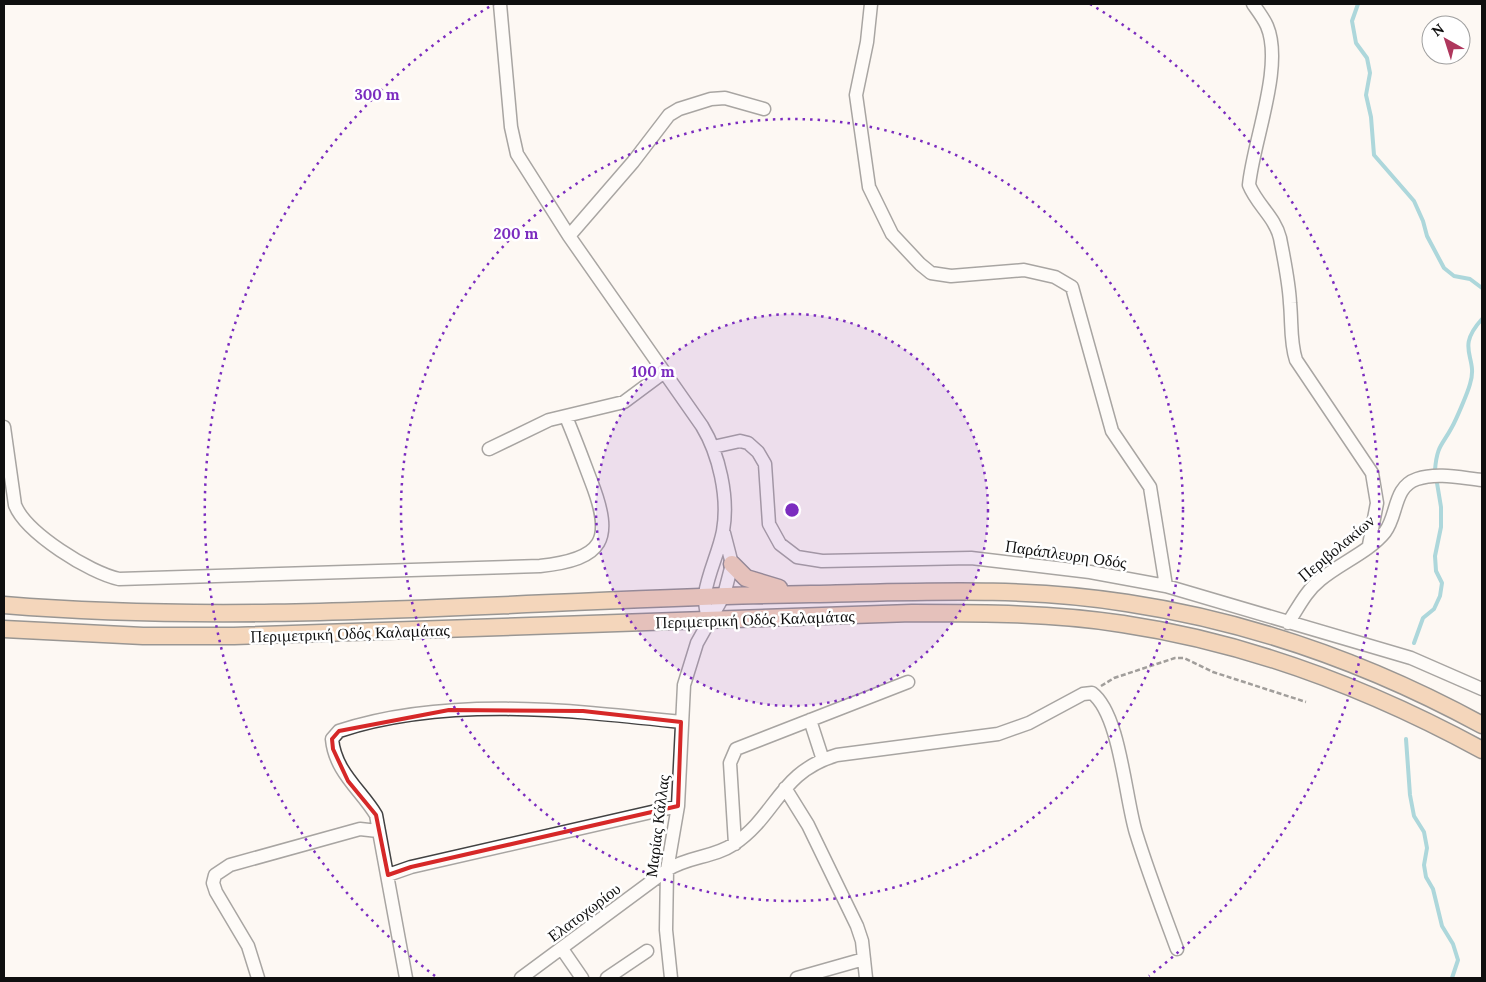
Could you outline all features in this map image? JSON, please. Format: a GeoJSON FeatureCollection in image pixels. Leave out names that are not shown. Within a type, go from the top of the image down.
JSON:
{"type":"FeatureCollection","features":[{"type":"Feature","properties":{"kind":"main road"},"geometry":{"type":"LineString","coordinates":[[732,564],[746,578],[760,584],[818,594]]}},
{"type":"Feature","properties":{"kind":"main road","name":"Περιμετρική Οδός Καλαμάτας"},"geometry":{"type":"LineString","coordinates":[[4,604],[120,610],[278,611],[379,610],[705,595],[1004,592],[1092,598],[1164,610],[1302,645],[1376,673],[1482,725]]}},
{"type":"Feature","properties":{"kind":"main road","name":"Περιμετρική Οδός Καλαμάτας"},"geometry":{"type":"LineString","coordinates":[[4,629],[143,636],[234,636],[960,613],[1027,615],[1124,624],[1241,650],[1296,666],[1366,692],[1438,726],[1482,750]]}},
{"type":"Feature","properties":{"kind":"street"},"geometry":{"type":"LineString","coordinates":[[500,4],[513,141],[517,154],[569,236],[702,426],[713,447],[723,493],[723,530],[732,564]]}},
{"type":"Feature","properties":{"kind":"street"},"geometry":{"type":"LineString","coordinates":[[871,4],[867,42],[856,95],[869,187],[892,234],[931,273],[951,276],[1024,270],[1055,277],[1072,287],[1112,431],[1150,487],[1166,586]]}},
{"type":"Feature","properties":{"kind":"street"},"geometry":{"type":"LineString","coordinates":[[1253,4],[1268,27],[1272,51],[1270,82],[1249,185],[1253,196],[1274,222],[1280,238],[1290,301],[1292,348],[1296,360],[1372,472],[1377,503],[1369,546]]}},
{"type":"Feature","properties":{"kind":"street"},"geometry":{"type":"LineString","coordinates":[[569,236],[633,162],[668,115],[679,109],[725,98],[764,109]]}},
{"type":"Feature","properties":{"kind":"street"},"geometry":{"type":"LineString","coordinates":[[489,449],[543,422],[624,402],[664,373]]}},
{"type":"Feature","properties":{"kind":"street"},"geometry":{"type":"LineString","coordinates":[[4,427],[19,514],[25,522],[53,544],[89,568],[100,574],[118,579],[540,566],[578,559],[598,544],[602,538],[604,523],[598,499],[566,417]]}},
{"type":"Feature","properties":{"kind":"street","name":"Παράπλευρη Οδός"},"geometry":{"type":"LineString","coordinates":[[713,447],[740,440],[748,443],[758,452],[765,464],[769,524],[780,544],[797,557],[822,561],[971,558],[1090,572],[1166,586],[1411,658],[1482,689]]}},
{"type":"Feature","properties":{"kind":"street","name":"Περιβολακίων"},"geometry":{"type":"LineString","coordinates":[[1288,623],[1306,594],[1319,580],[1369,546],[1384,533],[1391,521],[1398,497],[1406,486],[1417,479],[1447,476],[1482,480]]}},
{"type":"Feature","properties":{"kind":"street"},"geometry":{"type":"LineString","coordinates":[[708,621],[705,595],[723,530]]}},
{"type":"Feature","properties":{"kind":"street","name":"Μαρίας Κάλλας"},"geometry":{"type":"LineString","coordinates":[[672,978],[666,930],[667,870],[678,806],[684,684],[688,666],[708,621],[724,595],[732,564]]}},
{"type":"Feature","properties":{"kind":"street"},"geometry":{"type":"LineString","coordinates":[[734,844],[732,756],[743,745],[908,682]]}},
{"type":"Feature","properties":{"kind":"street"},"geometry":{"type":"LineString","coordinates":[[734,844],[801,772],[823,760],[844,754],[998,734],[1030,723],[1083,694],[1092,693],[1104,706],[1114,733],[1136,833],[1177,949]]}},
{"type":"Feature","properties":{"kind":"street"},"geometry":{"type":"LineString","coordinates":[[406,978],[376,815],[370,804],[348,781],[333,749],[332,739],[339,731],[449,710],[583,711],[681,722]]}},
{"type":"Feature","properties":{"kind":"street"},"geometry":{"type":"LineString","coordinates":[[810,720],[823,760]]}},
{"type":"Feature","properties":{"kind":"street"},"geometry":{"type":"LineString","coordinates":[[785,788],[808,825],[857,926],[862,942],[866,978]]}},
{"type":"Feature","properties":{"kind":"street"},"geometry":{"type":"LineString","coordinates":[[388,875],[411,866],[678,806]]}},
{"type":"Feature","properties":{"kind":"street"},"geometry":{"type":"LineString","coordinates":[[258,978],[248,946],[216,892],[213,883],[214,875],[230,865],[341,834],[360,829],[378,831]]}},
{"type":"Feature","properties":{"kind":"street","name":"Ελατοχωρίου"},"geometry":{"type":"LineString","coordinates":[[521,978],[681,861],[708,856],[734,844]]}},
{"type":"Feature","properties":{"kind":"street"},"geometry":{"type":"LineString","coordinates":[[562,949],[582,978]]}},
{"type":"Feature","properties":{"kind":"street"},"geometry":{"type":"LineString","coordinates":[[607,978],[647,951]]}},
{"type":"Feature","properties":{"kind":"street"},"geometry":{"type":"LineString","coordinates":[[797,978],[864,959]]}},
{"type":"Feature","properties":{"kind":"path"},"geometry":{"type":"LineString","coordinates":[[1092,693],[1114,678],[1174,658],[1184,658],[1213,672],[1306,702]]}},
{"type":"Feature","properties":{"kind":"highlighted area"},"geometry":{"type":"Polygon","coordinates":[[[449,710],[583,711],[681,722],[678,806],[411,867],[388,875],[376,815],[348,781],[333,749],[332,739],[339,731],[449,710]]]}},
{"type":"Feature","properties":{"kind":"waterway"},"geometry":{"type":"LineString","coordinates":[[1358,4],[1352,21],[1356,43],[1367,58],[1370,73],[1366,95],[1371,117],[1374,155],[1414,201],[1427,236],[1444,268],[1454,276],[1470,279],[1482,288]]}},
{"type":"Feature","properties":{"kind":"waterway"},"geometry":{"type":"LineString","coordinates":[[1435,470],[1440,446],[1454,423],[1469,388],[1472,366],[1468,346],[1474,330],[1482,319]]}},
{"type":"Feature","properties":{"kind":"waterway"},"geometry":{"type":"LineString","coordinates":[[1414,643],[1423,618],[1434,609],[1440,596],[1442,583],[1436,571],[1435,556],[1441,527],[1441,507],[1437,483]]}},
{"type":"Feature","properties":{"kind":"waterway"},"geometry":{"type":"LineString","coordinates":[[1406,739],[1410,795],[1414,816],[1424,832],[1427,848],[1424,865],[1426,877],[1433,889],[1442,926],[1453,944],[1458,960],[1452,978]]}}]}
